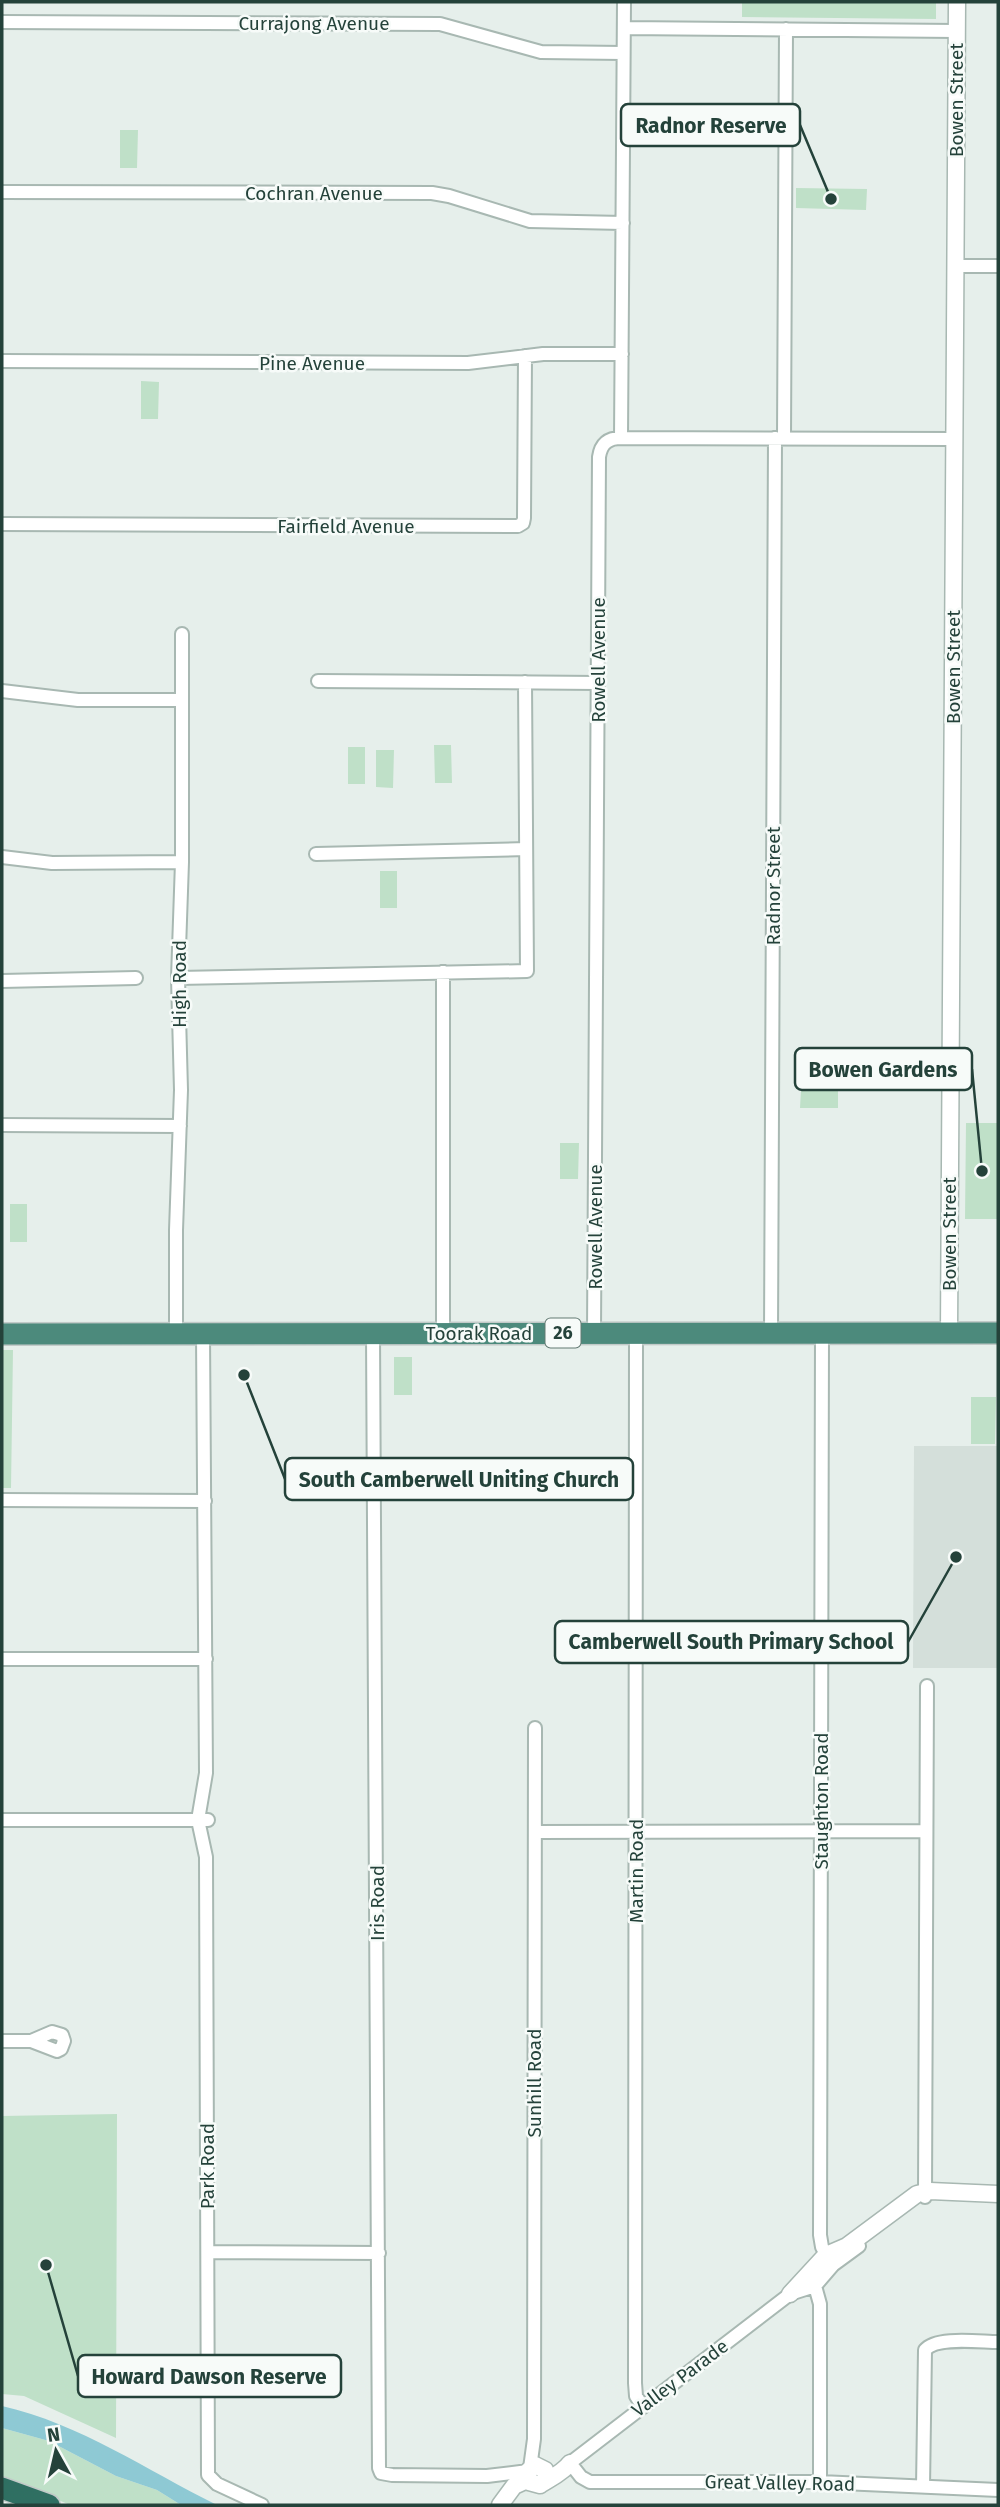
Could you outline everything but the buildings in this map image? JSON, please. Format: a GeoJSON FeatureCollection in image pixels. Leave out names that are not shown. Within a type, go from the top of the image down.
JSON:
{"type":"FeatureCollection","features":[{"type":"Feature","properties":{"kind":"highway","name":"Toorak Road"},"geometry":{"type":"LineString","coordinates":[[2,1334],[998,1333]]}},
{"type":"Feature","properties":{"kind":"highway"},"geometry":{"type":"LineString","coordinates":[[2,2488],[50,2505]]}},
{"type":"Feature","properties":{"kind":"street"},"geometry":{"type":"LineString","coordinates":[[624,2],[621,438],[954,439]]}},
{"type":"Feature","properties":{"kind":"street","name":"Bowen Street"},"geometry":{"type":"LineString","coordinates":[[950,1333],[957,2]]}},
{"type":"Feature","properties":{"kind":"street","name":"Currajong Avenue"},"geometry":{"type":"LineString","coordinates":[[2,22],[440,24],[541,52],[623,53]]}},
{"type":"Feature","properties":{"kind":"street"},"geometry":{"type":"LineString","coordinates":[[624,28],[957,31]]}},
{"type":"Feature","properties":{"kind":"street","name":"Radnor Street"},"geometry":{"type":"LineString","coordinates":[[771,1333],[779,438],[786,29]]}},
{"type":"Feature","properties":{"kind":"street","name":"Cochran Avenue"},"geometry":{"type":"LineString","coordinates":[[2,192],[432,194],[449,196],[530,221],[623,223]]}},
{"type":"Feature","properties":{"kind":"street"},"geometry":{"type":"LineString","coordinates":[[955,266],[998,266]]}},
{"type":"Feature","properties":{"kind":"street","name":"Pine Avenue"},"geometry":{"type":"LineString","coordinates":[[2,361],[468,363],[525,356],[622,354]]}},
{"type":"Feature","properties":{"kind":"street","name":"Fairfield Avenue"},"geometry":{"type":"LineString","coordinates":[[2,524],[517,526],[523,523],[524,518],[525,356]]}},
{"type":"Feature","properties":{"kind":"street","name":"Rowell Avenue"},"geometry":{"type":"LineString","coordinates":[[594,1333],[599,457],[601,447],[607,441],[621,438]]}},
{"type":"Feature","properties":{"kind":"street","name":"High Road"},"geometry":{"type":"LineString","coordinates":[[176,1334],[176,1219],[180,1126],[178,978],[182,862],[182,634]]}},
{"type":"Feature","properties":{"kind":"street"},"geometry":{"type":"LineString","coordinates":[[318,681],[598,683]]}},
{"type":"Feature","properties":{"kind":"street"},"geometry":{"type":"LineString","coordinates":[[178,978],[527,971],[525,682]]}},
{"type":"Feature","properties":{"kind":"street"},"geometry":{"type":"LineString","coordinates":[[2,691],[78,700],[181,700]]}},
{"type":"Feature","properties":{"kind":"street"},"geometry":{"type":"LineString","coordinates":[[316,854],[526,849]]}},
{"type":"Feature","properties":{"kind":"street"},"geometry":{"type":"LineString","coordinates":[[2,858],[52,863],[182,862]]}},
{"type":"Feature","properties":{"kind":"street"},"geometry":{"type":"LineString","coordinates":[[443,972],[443,1333]]}},
{"type":"Feature","properties":{"kind":"street"},"geometry":{"type":"LineString","coordinates":[[2,981],[135,978]]}},
{"type":"Feature","properties":{"kind":"street"},"geometry":{"type":"LineString","coordinates":[[2,1125],[180,1126]]}},
{"type":"Feature","properties":{"kind":"street","name":"Martin Road"},"geometry":{"type":"LineString","coordinates":[[636,1333],[635,2383],[636,2396],[643,2407]]}},
{"type":"Feature","properties":{"kind":"street","name":"Staughton Road"},"geometry":{"type":"LineString","coordinates":[[822,1333],[820,2235],[829,2260]]}},
{"type":"Feature","properties":{"kind":"street","name":"Park Road"},"geometry":{"type":"LineString","coordinates":[[203,1334],[206,1773],[210,1796],[203,1820],[210,1834],[206,1857],[208,2474],[216,2484],[262,2505]]}},
{"type":"Feature","properties":{"kind":"street","name":"Iris Road"},"geometry":{"type":"LineString","coordinates":[[373,1334],[381,2473]]}},
{"type":"Feature","properties":{"kind":"street"},"geometry":{"type":"LineString","coordinates":[[2,1500],[205,1501]]}},
{"type":"Feature","properties":{"kind":"street"},"geometry":{"type":"LineString","coordinates":[[2,1659],[206,1659]]}},
{"type":"Feature","properties":{"kind":"street"},"geometry":{"type":"LineString","coordinates":[[927,1686],[925,2194],[985,2191],[998,2194]]}},
{"type":"Feature","properties":{"kind":"street","name":"Sunhill Road"},"geometry":{"type":"LineString","coordinates":[[534,2474],[535,1728]]}},
{"type":"Feature","properties":{"kind":"street"},"geometry":{"type":"LineString","coordinates":[[2,1820],[203,1820]]}},
{"type":"Feature","properties":{"kind":"street"},"geometry":{"type":"LineString","coordinates":[[535,1832],[926,1831]]}},
{"type":"Feature","properties":{"kind":"street"},"geometry":{"type":"LineString","coordinates":[[2,2041],[30,2041]]}},
{"type":"Feature","properties":{"kind":"street","name":"Valley Parade"},"geometry":{"type":"LineString","coordinates":[[381,2473],[490,2477],[514,2481],[570,2463],[790,2294],[847,2246],[911,2198],[925,2194]]}},
{"type":"Feature","properties":{"kind":"street"},"geometry":{"type":"LineString","coordinates":[[208,2252],[379,2253]]}},
{"type":"Feature","properties":{"kind":"street","name":"Valley Parade"},"geometry":{"type":"LineString","coordinates":[[790,2294],[815,2286],[829,2260]]}},
{"type":"Feature","properties":{"kind":"street"},"geometry":{"type":"LineString","coordinates":[[815,2286],[820,2304],[820,2482]]}},
{"type":"Feature","properties":{"kind":"street"},"geometry":{"type":"LineString","coordinates":[[923,2487],[924,2355],[927,2346],[940,2342],[998,2342]]}},
{"type":"Feature","properties":{"kind":"street","name":"Great Valley Road"},"geometry":{"type":"LineString","coordinates":[[570,2463],[581,2477],[590,2482],[820,2482],[998,2490]]}},
{"type":"Feature","properties":{"kind":"street"},"geometry":{"type":"LineString","coordinates":[[500,2505],[509,2491],[534,2474]]}},
{"type":"Feature","properties":{"kind":"street"},"geometry":{"type":"LineString","coordinates":[[490,2477],[501,2490],[500,2505]]}},
{"type":"Feature","properties":{"kind":"shaded area"},"geometry":{"type":"Polygon","coordinates":[[[914,1446],[998,1446],[998,1668],[913,1668],[914,1446]]]}},
{"type":"Feature","properties":{"kind":"green space"},"geometry":{"type":"Polygon","coordinates":[[[742,2],[936,2],[936,19],[742,17],[742,2]]]}},
{"type":"Feature","properties":{"kind":"green space"},"geometry":{"type":"Polygon","coordinates":[[[120,130],[138,130],[137,168],[120,168],[120,130]]]}},
{"type":"Feature","properties":{"kind":"green space"},"geometry":{"type":"Polygon","coordinates":[[[796,188],[867,189],[866,210],[796,208],[796,188]]]}},
{"type":"Feature","properties":{"kind":"green space"},"geometry":{"type":"Polygon","coordinates":[[[141,381],[159,382],[158,419],[141,419],[141,381]]]}},
{"type":"Feature","properties":{"kind":"green space"},"geometry":{"type":"Polygon","coordinates":[[[434,745],[451,745],[452,783],[435,783],[434,745]]]}},
{"type":"Feature","properties":{"kind":"green space"},"geometry":{"type":"Polygon","coordinates":[[[348,747],[365,747],[365,784],[348,784],[348,747]]]}},
{"type":"Feature","properties":{"kind":"green space"},"geometry":{"type":"Polygon","coordinates":[[[376,750],[394,750],[393,788],[376,787],[376,750]]]}},
{"type":"Feature","properties":{"kind":"green space"},"geometry":{"type":"Polygon","coordinates":[[[380,871],[397,871],[397,908],[380,908],[380,871]]]}},
{"type":"Feature","properties":{"kind":"green space"},"geometry":{"type":"Polygon","coordinates":[[[801,1090],[838,1091],[838,1108],[800,1108],[801,1090]]]}},
{"type":"Feature","properties":{"kind":"green space"},"geometry":{"type":"Polygon","coordinates":[[[966,1123],[998,1123],[998,1219],[965,1219],[966,1123]]]}},
{"type":"Feature","properties":{"kind":"green space"},"geometry":{"type":"Polygon","coordinates":[[[560,1143],[579,1143],[578,1179],[560,1179],[560,1143]]]}},
{"type":"Feature","properties":{"kind":"green space"},"geometry":{"type":"Polygon","coordinates":[[[10,1204],[27,1204],[27,1242],[10,1242],[10,1204]]]}},
{"type":"Feature","properties":{"kind":"green space"},"geometry":{"type":"Polygon","coordinates":[[[2,1350],[13,1350],[11,1488],[2,1488],[2,1350]]]}},
{"type":"Feature","properties":{"kind":"green space"},"geometry":{"type":"Polygon","coordinates":[[[394,1357],[412,1357],[412,1395],[394,1395],[394,1357]]]}},
{"type":"Feature","properties":{"kind":"green space"},"geometry":{"type":"Polygon","coordinates":[[[971,1397],[996,1397],[995,1444],[971,1444],[971,1397]]]}},
{"type":"Feature","properties":{"kind":"green space"},"geometry":{"type":"Polygon","coordinates":[[[117,2114],[116,2438],[24,2396],[2,2394],[2,2116],[117,2114]]]}},
{"type":"Feature","properties":{"kind":"green space"},"geometry":{"type":"Polygon","coordinates":[[[2,2428],[49,2441],[116,2476],[157,2490],[181,2505],[70,2505],[2,2479],[2,2428]]]}},
{"type":"Feature","properties":{"kind":"water"},"geometry":{"type":"Polygon","coordinates":[[[2,2406],[59,2424],[86,2436],[217,2505],[181,2505],[157,2490],[116,2476],[49,2441],[2,2428],[2,2406]]]}},
{"type":"Feature","properties":{"kind":"place","name":"Radnor Reserve"},"geometry":{"type":"Point","coordinates":[831,199]}},
{"type":"Feature","properties":{"kind":"place","name":"Bowen Gardens"},"geometry":{"type":"Point","coordinates":[982,1171]}},
{"type":"Feature","properties":{"kind":"place","name":"South Camberwell Uniting Church"},"geometry":{"type":"Point","coordinates":[244,1375]}},
{"type":"Feature","properties":{"kind":"place","name":"Camberwell South Primary School"},"geometry":{"type":"Point","coordinates":[956,1557]}},
{"type":"Feature","properties":{"kind":"place","name":"Howard Dawson Reserve"},"geometry":{"type":"Point","coordinates":[46,2265]}}]}
